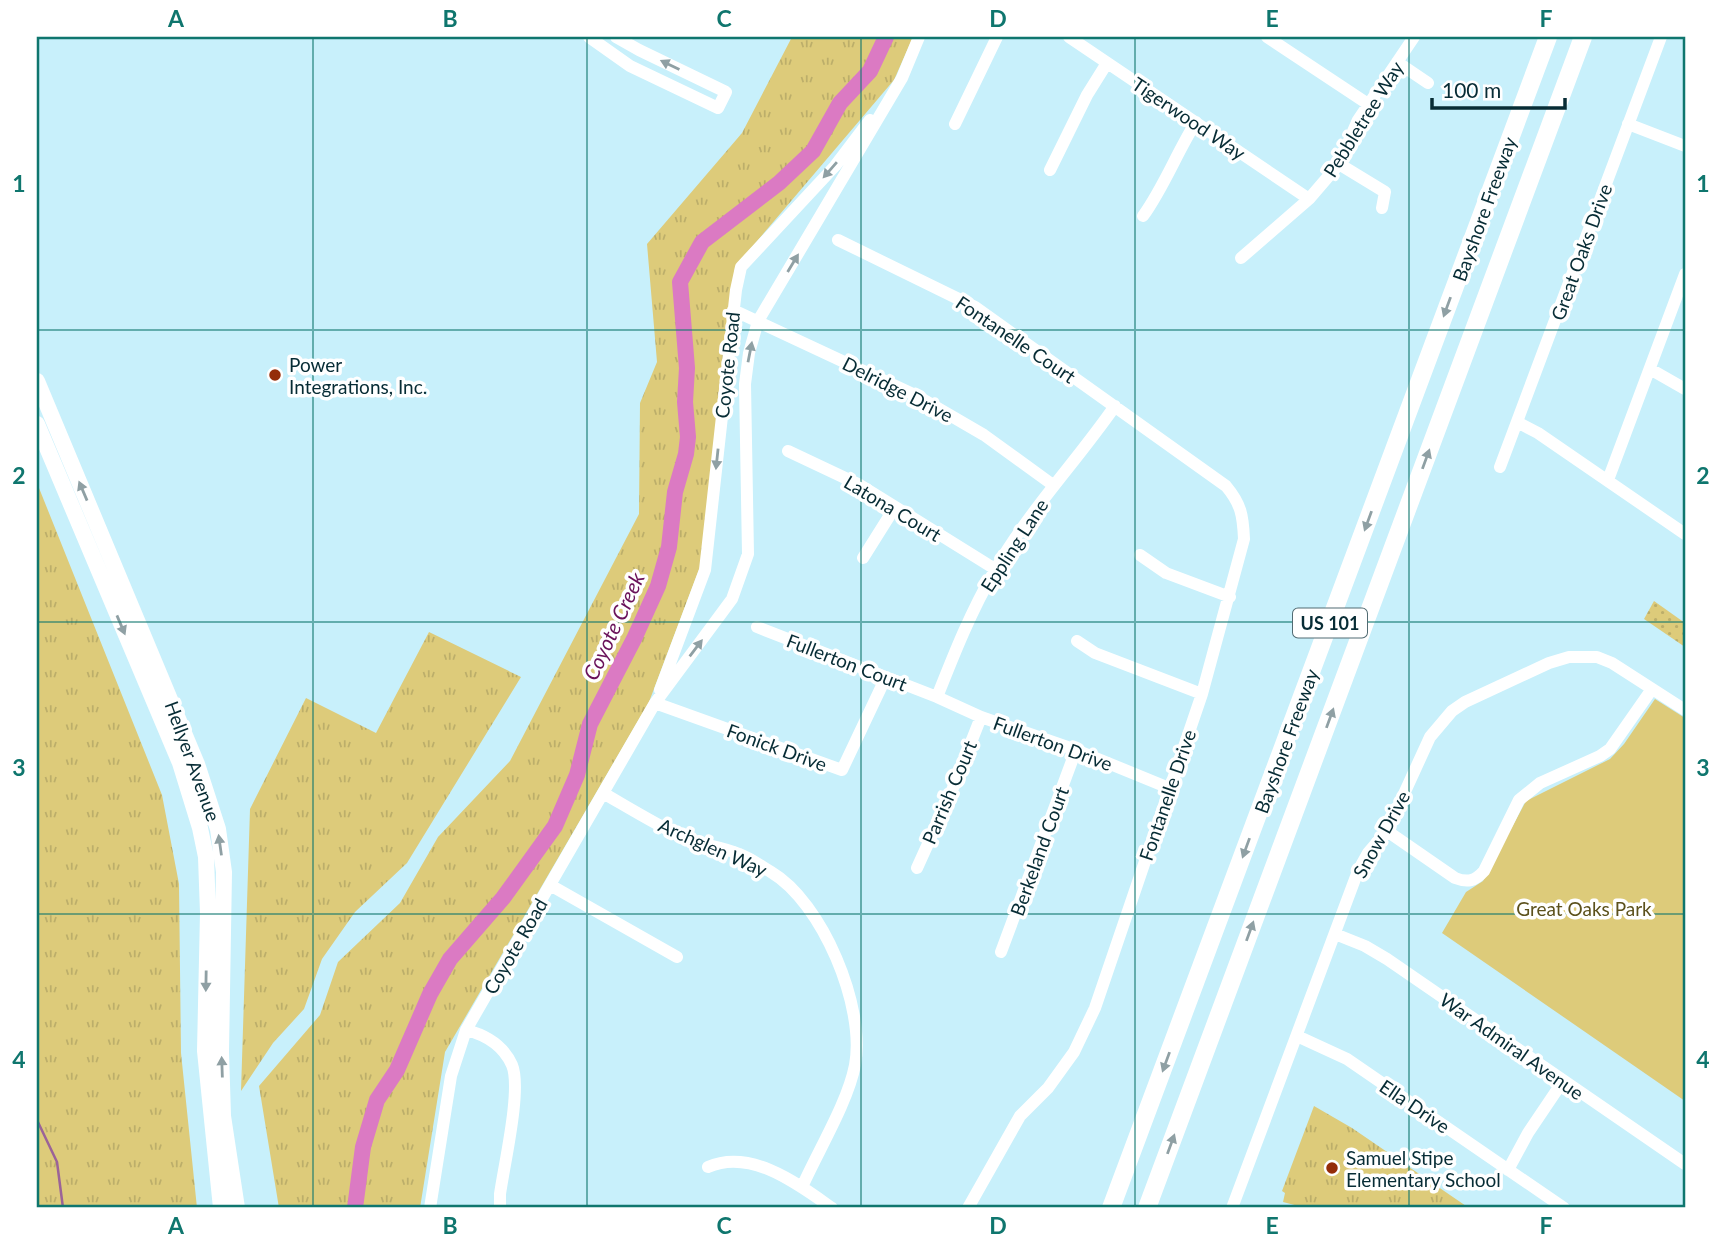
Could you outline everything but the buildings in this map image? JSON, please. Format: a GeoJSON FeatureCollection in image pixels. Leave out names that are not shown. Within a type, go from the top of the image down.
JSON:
{"type":"FeatureCollection","features":[{"type":"Feature","properties":{"kind":"highway","name":"Bayshore Freeway"},"geometry":{"type":"LineString","coordinates":[[1111,1208],[1548,37]]}},
{"type":"Feature","properties":{"kind":"highway","name":"Bayshore Freeway"},"geometry":{"type":"LineString","coordinates":[[1147,1208],[1583,37]]}},
{"type":"Feature","properties":{"kind":"main road","name":"Hellyer Avenue"},"geometry":{"type":"LineString","coordinates":[[37,381],[209,796],[218,829],[224,872],[216,913],[205,1051],[221,1208]]}},
{"type":"Feature","properties":{"kind":"main road","name":"Hellyer Avenue"},"geometry":{"type":"LineString","coordinates":[[37,424],[180,763],[202,838],[216,913],[223,1116],[237,1208]]}},
{"type":"Feature","properties":{"kind":"main road"},"geometry":{"type":"LineString","coordinates":[[94,562],[109,554]]}},
{"type":"Feature","properties":{"kind":"street"},"geometry":{"type":"LineString","coordinates":[[589,37],[630,66],[718,108],[726,92],[616,37]]}},
{"type":"Feature","properties":{"kind":"street","name":"Coyote Road"},"geometry":{"type":"LineString","coordinates":[[430,1208],[451,1076],[466,1030],[655,703],[732,599],[748,554],[745,384],[749,353],[758,321],[902,78],[919,37]]}},
{"type":"Feature","properties":{"kind":"street"},"geometry":{"type":"LineString","coordinates":[[955,124],[997,37]]}},
{"type":"Feature","properties":{"kind":"street","name":"Tigerwood Way"},"geometry":{"type":"LineString","coordinates":[[1069,37],[1309,199]]}},
{"type":"Feature","properties":{"kind":"street"},"geometry":{"type":"LineString","coordinates":[[1268,37],[1368,103]]}},
{"type":"Feature","properties":{"kind":"street","name":"Pebbletree Way"},"geometry":{"type":"LineString","coordinates":[[1241,258],[1309,199],[1339,164],[1368,103],[1414,37]]}},
{"type":"Feature","properties":{"kind":"street","name":"Great Oaks Drive"},"geometry":{"type":"LineString","coordinates":[[1500,467],[1661,37]]}},
{"type":"Feature","properties":{"kind":"street"},"geometry":{"type":"LineString","coordinates":[[1397,62],[1427,83]]}},
{"type":"Feature","properties":{"kind":"street"},"geometry":{"type":"LineString","coordinates":[[1050,170],[1087,95],[1107,63]]}},
{"type":"Feature","properties":{"kind":"street","name":"Coyote Road"},"geometry":{"type":"LineString","coordinates":[[655,703],[705,570],[733,310],[741,267],[835,166],[902,78]]}},
{"type":"Feature","properties":{"kind":"street"},"geometry":{"type":"LineString","coordinates":[[1143,216],[1155,200],[1180,147],[1196,122]]}},
{"type":"Feature","properties":{"kind":"street"},"geometry":{"type":"LineString","coordinates":[[1628,124],[1685,145]]}},
{"type":"Feature","properties":{"kind":"street"},"geometry":{"type":"LineString","coordinates":[[1339,164],[1385,192],[1382,208]]}},
{"type":"Feature","properties":{"kind":"street","name":"Fontanelle Court"},"geometry":{"type":"LineString","coordinates":[[838,240],[975,307],[1115,406]]}},
{"type":"Feature","properties":{"kind":"street"},"geometry":{"type":"LineString","coordinates":[[1608,480],[1685,274]]}},
{"type":"Feature","properties":{"kind":"street","name":"Delridge Drive"},"geometry":{"type":"LineString","coordinates":[[733,310],[917,396],[985,435],[1053,485]]}},
{"type":"Feature","properties":{"kind":"street"},"geometry":{"type":"LineString","coordinates":[[1650,369],[1685,389]]}},
{"type":"Feature","properties":{"kind":"street","name":"Eppling Lane"},"geometry":{"type":"LineString","coordinates":[[937,697],[961,635],[995,569],[1053,485],[1115,406]]}},
{"type":"Feature","properties":{"kind":"street","name":"Fontanelle Drive"},"geometry":{"type":"LineString","coordinates":[[968,1208],[1020,1116],[1048,1088],[1074,1052],[1095,1008],[1202,694],[1244,539],[1244,521],[1238,500],[1226,485],[1115,406]]}},
{"type":"Feature","properties":{"kind":"street"},"geometry":{"type":"LineString","coordinates":[[1517,422],[1538,433],[1685,534]]}},
{"type":"Feature","properties":{"kind":"street","name":"Latona Court"},"geometry":{"type":"LineString","coordinates":[[788,451],[860,485],[995,569]]}},
{"type":"Feature","properties":{"kind":"street"},"geometry":{"type":"LineString","coordinates":[[863,558],[895,507]]}},
{"type":"Feature","properties":{"kind":"street"},"geometry":{"type":"LineString","coordinates":[[1140,555],[1166,573],[1230,597]]}},
{"type":"Feature","properties":{"kind":"street","name":"Fullerton Court"},"geometry":{"type":"LineString","coordinates":[[757,627],[937,697]]}},
{"type":"Feature","properties":{"kind":"street"},"geometry":{"type":"LineString","coordinates":[[1077,641],[1095,653],[1202,694]]}},
{"type":"Feature","properties":{"kind":"street","name":"Snow Drive"},"geometry":{"type":"LineString","coordinates":[[1232,1208],[1358,871],[1368,853],[1387,831],[1430,737],[1452,711],[1465,702],[1549,663],[1569,657],[1597,657],[1612,663],[1685,710]]}},
{"type":"Feature","properties":{"kind":"street","name":"Fonick Drive"},"geometry":{"type":"LineString","coordinates":[[655,703],[842,770],[886,677]]}},
{"type":"Feature","properties":{"kind":"street"},"geometry":{"type":"LineString","coordinates":[[1387,831],[1455,878],[1467,882],[1477,878],[1484,871],[1519,800],[1540,783],[1610,749],[1652,689]]}},
{"type":"Feature","properties":{"kind":"street","name":"Fullerton Drive"},"geometry":{"type":"LineString","coordinates":[[937,697],[981,717],[1076,750],[1169,788]]}},
{"type":"Feature","properties":{"kind":"street","name":"Parrish Court"},"geometry":{"type":"LineString","coordinates":[[917,868],[981,717]]}},
{"type":"Feature","properties":{"kind":"street","name":"Berkeland Court"},"geometry":{"type":"LineString","coordinates":[[1002,952],[1076,750]]}},
{"type":"Feature","properties":{"kind":"street","name":"Archglen Way"},"geometry":{"type":"LineString","coordinates":[[603,793],[682,837],[739,854],[775,874],[798,894],[818,920],[846,986],[854,1013],[857,1039],[855,1064],[849,1084],[802,1187]]}},
{"type":"Feature","properties":{"kind":"street"},"geometry":{"type":"LineString","coordinates":[[550,885],[677,957]]}},
{"type":"Feature","properties":{"kind":"street","name":"War Admiral Avenue"},"geometry":{"type":"LineString","coordinates":[[1335,934],[1365,946],[1387,959],[1685,1164]]}},
{"type":"Feature","properties":{"kind":"street"},"geometry":{"type":"LineString","coordinates":[[466,1030],[486,1036],[501,1048],[512,1066],[515,1089],[500,1208]]}},
{"type":"Feature","properties":{"kind":"street","name":"Ella Drive"},"geometry":{"type":"LineString","coordinates":[[1297,1036],[1347,1059],[1564,1208]]}},
{"type":"Feature","properties":{"kind":"street"},"geometry":{"type":"LineString","coordinates":[[1508,1170],[1528,1133],[1563,1081]]}},
{"type":"Feature","properties":{"kind":"street"},"geometry":{"type":"LineString","coordinates":[[708,1167],[720,1161],[737,1160],[769,1170],[802,1187],[832,1208]]}},
{"type":"Feature","properties":{"kind":"green space"},"geometry":{"type":"Polygon","coordinates":[[[792,37],[913,37],[894,80],[735,267],[700,567],[649,702],[445,1052],[420,1208],[279,1208],[259,1086],[320,1015],[338,962],[400,903],[438,837],[510,761],[639,514],[640,403],[657,362],[647,244],[742,133],[792,37]]]}},
{"type":"Feature","properties":{"kind":"green space"},"geometry":{"type":"Polygon","coordinates":[[[37,483],[162,795],[179,884],[181,1053],[197,1208],[37,1208],[37,483]]]}},
{"type":"Feature","properties":{"kind":"green space"},"geometry":{"type":"Polygon","coordinates":[[[1654,601],[1685,623],[1685,647],[1644,619],[1654,601]]]}},
{"type":"Feature","properties":{"kind":"green space"},"geometry":{"type":"Polygon","coordinates":[[[429,632],[521,677],[407,863],[355,912],[322,959],[304,1009],[273,1043],[241,1091],[250,809],[306,698],[376,733],[429,632]]]}},
{"type":"Feature","properties":{"kind":"green space","name":"Great Oaks Park"},"geometry":{"type":"Polygon","coordinates":[[[1655,699],[1685,718],[1685,1101],[1442,933],[1466,892],[1483,881],[1526,801],[1610,759],[1624,744],[1655,699]]]}},
{"type":"Feature","properties":{"kind":"green space","name":"Samuel Stipe Elementary School"},"geometry":{"type":"Polygon","coordinates":[[[1314,1106],[1352,1128],[1469,1208],[1306,1208],[1283,1202],[1285,1193],[1282,1191],[1314,1106]]]}},
{"type":"Feature","properties":{"kind":"waterway","name":"Coyote Creek"},"geometry":{"type":"LineString","coordinates":[[355,1208],[363,1147],[377,1100],[397,1070],[430,994],[450,959],[503,898],[555,826],[577,775],[590,724],[658,586],[669,547],[675,492],[688,437],[685,402],[687,368],[680,282],[702,242],[779,183],[813,151],[840,103],[870,71],[886,37]]}},
{"type":"Feature","properties":{"kind":"waterway"},"geometry":{"type":"LineString","coordinates":[[37,1120],[57,1162],[63,1208]]}},
{"type":"Feature","properties":{"kind":"place","name":"Power Integrations, Inc."},"geometry":{"type":"Point","coordinates":[275,375]}},
{"type":"Feature","properties":{"kind":"place","name":"Samuel Stipe Elementary School"},"geometry":{"type":"Point","coordinates":[1332,1168]}}]}
